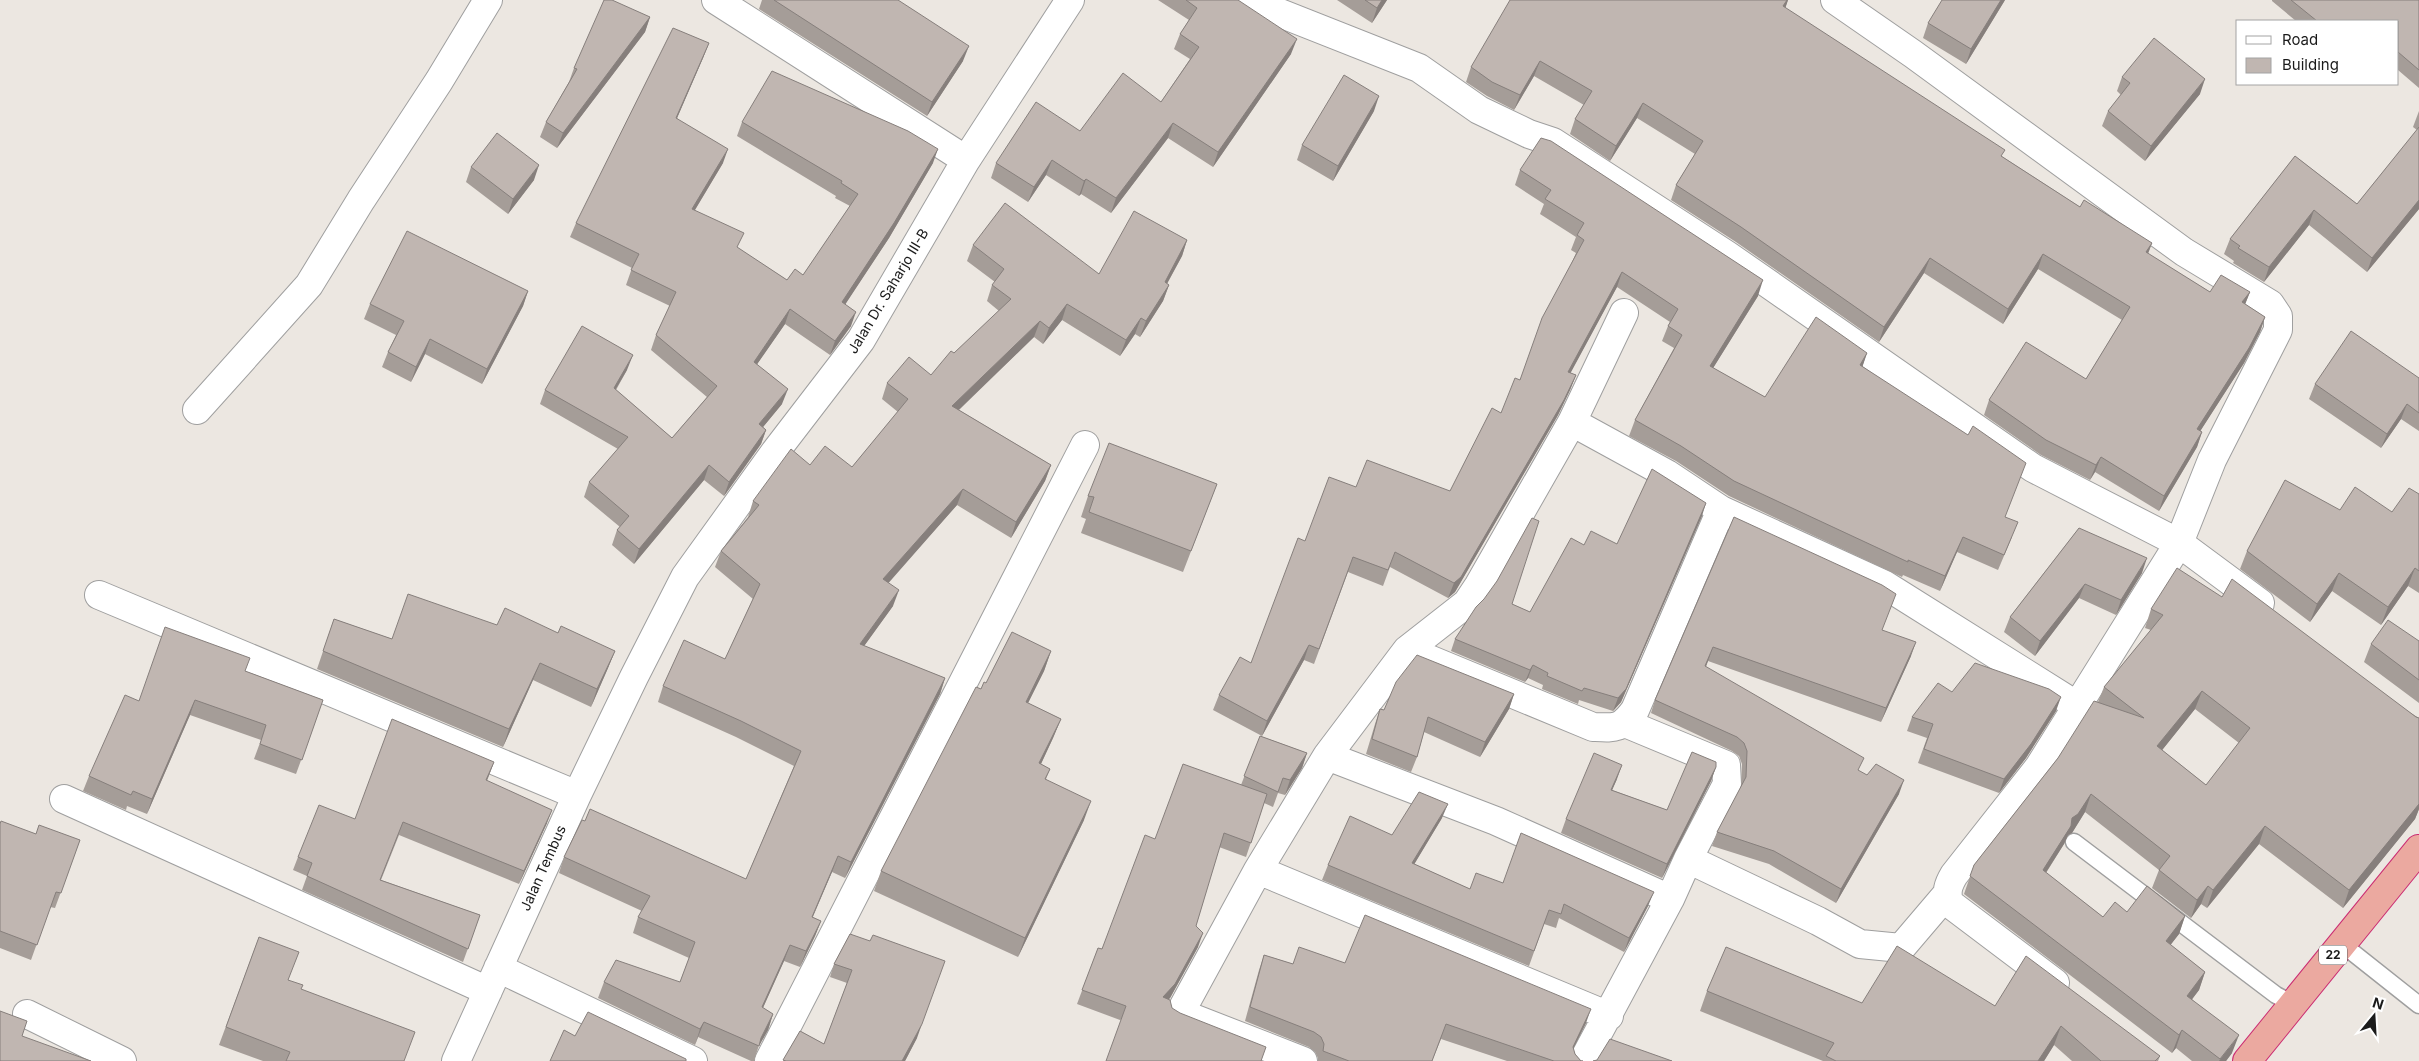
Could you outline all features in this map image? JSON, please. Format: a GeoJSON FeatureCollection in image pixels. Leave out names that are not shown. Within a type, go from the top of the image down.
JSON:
{"type":"FeatureCollection","features":[{"type":"Feature","properties":{"kind":"highway","name":"22"},"geometry":{"type":"LineString","coordinates":[[2247,1061],[2419,849]]}},
{"type":"Feature","properties":{"kind":"street"},"geometry":{"type":"LineString","coordinates":[[197,410],[308,285],[439,81],[488,0]]}},
{"type":"Feature","properties":{"kind":"street"},"geometry":{"type":"LineString","coordinates":[[716,0],[966,160]]}},
{"type":"Feature","properties":{"kind":"street","name":"Jalan Dr. Saharjo III-B"},"geometry":{"type":"LineString","coordinates":[[634,677],[686,577],[775,452],[861,340],[966,160],[1070,0]]}},
{"type":"Feature","properties":{"kind":"street"},"geometry":{"type":"LineString","coordinates":[[1247,0],[1419,68],[1479,110],[1529,134],[1554,142],[1727,255],[2033,468],[2179,543],[2283,621]]}},
{"type":"Feature","properties":{"kind":"street"},"geometry":{"type":"LineString","coordinates":[[1688,859],[1818,921],[1860,944],[1901,948],[1947,894],[1954,875],[2039,767],[2179,543],[2212,460],[2278,330],[2278,316],[2270,304],[2184,252],[1921,60],[1835,0]]}},
{"type":"Feature","properties":{"kind":"street"},"geometry":{"type":"LineString","coordinates":[[1303,1061],[1180,1013],[1258,870],[1327,756],[1407,650],[1467,603],[1479,586],[1572,422],[1624,313]]}},
{"type":"Feature","properties":{"kind":"street"},"geometry":{"type":"LineString","coordinates":[[1572,422],[1666,474],[1721,510],[1885,585],[2076,705]]}},
{"type":"Feature","properties":{"kind":"street"},"geometry":{"type":"LineString","coordinates":[[768,1061],[1085,445]]}},
{"type":"Feature","properties":{"kind":"street"},"geometry":{"type":"LineString","coordinates":[[1407,650],[1593,727],[1612,728],[1625,723],[1635,710],[1721,510]]}},
{"type":"Feature","properties":{"kind":"street"},"geometry":{"type":"LineString","coordinates":[[99,595],[577,795]]}},
{"type":"Feature","properties":{"kind":"street","name":"Jalan Tembus"},"geometry":{"type":"LineString","coordinates":[[456,1061],[577,795],[634,677]]}},
{"type":"Feature","properties":{"kind":"street"},"geometry":{"type":"LineString","coordinates":[[1583,1061],[1609,1016],[1670,899],[1688,859],[1727,784],[1726,765],[1625,723]]}},
{"type":"Feature","properties":{"kind":"street"},"geometry":{"type":"LineString","coordinates":[[1327,756],[1496,821],[1670,899]]}},
{"type":"Feature","properties":{"kind":"street"},"geometry":{"type":"LineString","coordinates":[[64,799],[693,1061]]}},
{"type":"Feature","properties":{"kind":"street"},"geometry":{"type":"LineString","coordinates":[[1258,870],[1609,1016]]}},
{"type":"Feature","properties":{"kind":"street"},"geometry":{"type":"LineString","coordinates":[[1947,894],[1949,903],[2073,997]]}},
{"type":"Feature","properties":{"kind":"street"},"geometry":{"type":"LineString","coordinates":[[27,1014],[122,1061]]}},
{"type":"Feature","properties":{"kind":"lane"},"geometry":{"type":"LineString","coordinates":[[2074,842],[2276,995],[2293,1004]]}},
{"type":"Feature","properties":{"kind":"lane"},"geometry":{"type":"LineString","coordinates":[[2342,944],[2419,1005]]}},
{"type":"Feature","properties":{"kind":"building"},"geometry":{"type":"Polygon","coordinates":[[[604,0],[612,0],[650,17],[563,133],[546,122],[577,69],[574,68],[604,0]]]}},
{"type":"Feature","properties":{"kind":"building"},"geometry":{"type":"Polygon","coordinates":[[[774,0],[898,0],[969,46],[932,102],[774,0]]]}},
{"type":"Feature","properties":{"kind":"building"},"geometry":{"type":"Polygon","coordinates":[[[1186,0],[1238,0],[1297,39],[1218,152],[1173,123],[1116,198],[1086,179],[1084,181],[1052,160],[1034,187],[996,163],[1036,102],[1080,131],[1123,73],[1161,102],[1199,47],[1180,34],[1197,8],[1186,0]]]}},
{"type":"Feature","properties":{"kind":"building"},"geometry":{"type":"Polygon","coordinates":[[[1365,0],[1382,0],[1377,8],[1365,0]]]}},
{"type":"Feature","properties":{"kind":"building"},"geometry":{"type":"Polygon","coordinates":[[[1510,0],[1787,0],[1783,6],[2005,150],[2001,156],[2080,207],[2084,200],[2152,243],[2146,252],[2210,292],[2221,275],[2250,292],[2242,302],[2265,317],[2249,348],[2197,429],[2202,432],[2164,496],[2101,457],[2096,465],[2046,440],[1989,400],[2026,342],[2086,379],[2130,307],[2043,254],[2008,309],[1930,258],[1884,327],[1741,227],[1676,185],[1703,141],[1643,103],[1616,146],[1575,119],[1592,91],[1540,61],[1520,95],[1492,82],[1471,67],[1510,0]]]}},
{"type":"Feature","properties":{"kind":"building"},"geometry":{"type":"Polygon","coordinates":[[[1942,0],[2001,0],[1971,49],[1928,23],[1942,0]]]}},
{"type":"Feature","properties":{"kind":"building"},"geometry":{"type":"Polygon","coordinates":[[[2291,0],[2419,0],[2419,70],[2399,53],[2399,20],[2316,20],[2291,0]]]}},
{"type":"Feature","properties":{"kind":"building"},"geometry":{"type":"Polygon","coordinates":[[[673,28],[709,43],[676,118],[728,149],[692,209],[744,233],[737,247],[787,280],[795,269],[803,275],[858,194],[841,183],[842,181],[742,122],[772,71],[908,131],[938,149],[894,223],[842,302],[856,312],[835,341],[790,309],[754,362],[788,389],[759,424],[766,430],[729,482],[709,465],[639,549],[617,530],[629,516],[589,482],[628,437],[545,390],[582,326],[633,355],[614,388],[672,438],[717,386],[656,335],[676,292],[631,270],[639,254],[576,223],[673,28]]]}},
{"type":"Feature","properties":{"kind":"building"},"geometry":{"type":"Polygon","coordinates":[[[2154,38],[2205,79],[2151,146],[2108,111],[2130,83],[2122,77],[2154,38]]]}},
{"type":"Feature","properties":{"kind":"building"},"geometry":{"type":"Polygon","coordinates":[[[1344,75],[1379,96],[1338,166],[1302,145],[1344,75]]]}},
{"type":"Feature","properties":{"kind":"building"},"geometry":{"type":"Polygon","coordinates":[[[2419,127],[2419,200],[2372,258],[2314,210],[2269,267],[2238,248],[2240,246],[2230,239],[2295,156],[2357,204],[2419,127]]]}},
{"type":"Feature","properties":{"kind":"building"},"geometry":{"type":"Polygon","coordinates":[[[497,133],[539,165],[513,199],[471,167],[497,133]]]}},
{"type":"Feature","properties":{"kind":"building"},"geometry":{"type":"Polygon","coordinates":[[[1541,138],[1551,141],[1763,280],[1710,366],[1765,397],[1816,317],[1867,353],[1860,365],[1968,435],[1973,426],[2026,463],[2005,517],[2018,522],[2004,555],[1963,537],[1945,576],[1908,560],[1908,562],[1734,481],[1681,446],[1635,420],[1682,335],[1668,326],[1678,309],[1622,272],[1568,372],[1576,375],[1564,400],[1461,577],[1454,583],[1395,552],[1388,570],[1353,557],[1319,649],[1309,645],[1267,721],[1219,695],[1240,657],[1251,663],[1298,538],[1305,541],[1329,477],[1356,487],[1367,460],[1450,491],[1492,408],[1501,413],[1515,378],[1520,380],[1542,318],[1584,240],[1577,235],[1584,223],[1545,199],[1551,190],[1520,170],[1541,138]]]}},
{"type":"Feature","properties":{"kind":"building"},"geometry":{"type":"Polygon","coordinates":[[[1005,203],[1099,274],[1134,211],[1187,240],[1165,282],[1169,285],[1146,321],[1141,318],[1126,340],[1067,304],[1049,328],[1040,321],[952,406],[1051,465],[1016,522],[963,489],[883,579],[899,590],[860,644],[945,678],[851,862],[838,856],[812,917],[821,921],[806,951],[790,945],[762,1007],[773,1014],[759,1046],[704,1022],[700,1029],[604,982],[616,960],[680,982],[695,942],[638,917],[650,896],[564,857],[582,820],[585,821],[590,809],[746,879],[801,751],[741,721],[663,686],[684,640],[725,659],[760,584],[721,551],[759,505],[753,501],[791,449],[810,465],[825,446],[852,467],[908,399],[887,383],[909,357],[931,375],[951,351],[954,353],[1011,299],[992,285],[1004,269],[973,245],[1005,203]]]}},
{"type":"Feature","properties":{"kind":"building"},"geometry":{"type":"Polygon","coordinates":[[[407,231],[528,291],[487,369],[430,339],[416,367],[388,352],[404,321],[370,304],[407,231]]]}},
{"type":"Feature","properties":{"kind":"building"},"geometry":{"type":"Polygon","coordinates":[[[2351,331],[2419,378],[2419,413],[2407,404],[2387,434],[2315,384],[2351,331]]]}},
{"type":"Feature","properties":{"kind":"building"},"geometry":{"type":"Polygon","coordinates":[[[1109,443],[1217,484],[1191,551],[1089,512],[1094,497],[1088,496],[1109,443]]]}},
{"type":"Feature","properties":{"kind":"building"},"geometry":{"type":"Polygon","coordinates":[[[1652,469],[1706,503],[1626,689],[1618,698],[1584,688],[1582,691],[1547,676],[1548,673],[1533,665],[1530,670],[1455,639],[1476,607],[1497,581],[1532,518],[1539,521],[1512,604],[1530,612],[1571,538],[1584,545],[1591,531],[1617,544],[1652,469]]]}},
{"type":"Feature","properties":{"kind":"building"},"geometry":{"type":"Polygon","coordinates":[[[2285,480],[2340,510],[2355,487],[2392,512],[2409,488],[2419,494],[2419,571],[2415,568],[2388,607],[2339,573],[2317,604],[2247,551],[2285,480]]]}},
{"type":"Feature","properties":{"kind":"building"},"geometry":{"type":"Polygon","coordinates":[[[1734,517],[1882,585],[1896,594],[1882,630],[1916,642],[1886,708],[1713,647],[1705,666],[1864,758],[1858,770],[1867,775],[1876,764],[1904,780],[1841,889],[1774,851],[1717,832],[1746,777],[1747,751],[1744,743],[1737,737],[1655,700],[1734,517]]]}},
{"type":"Feature","properties":{"kind":"building"},"geometry":{"type":"Polygon","coordinates":[[[2079,528],[2147,558],[2121,600],[2085,584],[2040,641],[2010,617],[2079,528]]]}},
{"type":"Feature","properties":{"kind":"building"},"geometry":{"type":"Polygon","coordinates":[[[2177,568],[2222,597],[2232,579],[2419,718],[2419,804],[2349,890],[2265,826],[2213,890],[2208,886],[2197,900],[2159,870],[2170,856],[2091,794],[2078,814],[2072,818],[2071,826],[2043,870],[2103,917],[2115,902],[2127,912],[2147,886],[2185,916],[2166,941],[2205,972],[2187,996],[2239,1035],[2220,1059],[2182,1030],[2179,1035],[1970,876],[1974,865],[2058,758],[2094,701],[2144,718],[2104,687],[2163,615],[2151,609],[2177,568]],[[2202,691],[2157,746],[2206,785],[2250,728],[2202,691]]]}},
{"type":"Feature","properties":{"kind":"building"},"geometry":{"type":"Polygon","coordinates":[[[408,594],[497,625],[505,608],[558,633],[561,626],[615,651],[597,689],[540,663],[509,729],[323,651],[334,619],[392,639],[408,594]]]}},
{"type":"Feature","properties":{"kind":"building"},"geometry":{"type":"Polygon","coordinates":[[[2388,620],[2419,641],[2419,680],[2371,644],[2388,620]]]}},
{"type":"Feature","properties":{"kind":"building"},"geometry":{"type":"Polygon","coordinates":[[[165,627],[250,658],[245,671],[323,700],[302,760],[260,744],[266,725],[195,700],[152,799],[133,791],[131,795],[89,776],[125,695],[139,701],[165,627]]]}},
{"type":"Feature","properties":{"kind":"building"},"geometry":{"type":"Polygon","coordinates":[[[1012,632],[1051,651],[1026,702],[1061,719],[1039,763],[1050,769],[1045,779],[1091,801],[1025,938],[881,871],[976,687],[981,689],[984,682],[986,683],[1012,632]]]}},
{"type":"Feature","properties":{"kind":"building"},"geometry":{"type":"Polygon","coordinates":[[[1417,655],[1514,694],[1485,742],[1428,717],[1417,757],[1372,739],[1380,709],[1384,710],[1396,682],[1417,655]]]}},
{"type":"Feature","properties":{"kind":"building"},"geometry":{"type":"Polygon","coordinates":[[[1975,663],[2049,689],[2061,697],[2031,744],[2004,779],[1924,749],[1933,724],[1912,717],[1938,683],[1952,692],[1975,663]]]}},
{"type":"Feature","properties":{"kind":"building"},"geometry":{"type":"Polygon","coordinates":[[[392,719],[494,762],[486,780],[552,810],[524,871],[403,822],[380,880],[480,915],[468,949],[307,876],[312,863],[298,857],[319,805],[355,819],[392,719]]]}},
{"type":"Feature","properties":{"kind":"building"},"geometry":{"type":"Polygon","coordinates":[[[1260,736],[1307,753],[1290,780],[1283,778],[1278,792],[1244,776],[1260,736]]]}},
{"type":"Feature","properties":{"kind":"building"},"geometry":{"type":"Polygon","coordinates":[[[1692,752],[1716,762],[1716,767],[1667,864],[1566,819],[1594,753],[1622,765],[1611,790],[1667,810],[1692,752]]]}},
{"type":"Feature","properties":{"kind":"building"},"geometry":{"type":"Polygon","coordinates":[[[1183,764],[1267,794],[1251,843],[1224,833],[1196,926],[1203,933],[1175,984],[1163,997],[1170,1000],[1172,1008],[1180,1013],[1266,1047],[1261,1061],[1106,1061],[1126,1006],[1082,990],[1098,948],[1102,949],[1145,835],[1155,839],[1183,764]]]}},
{"type":"Feature","properties":{"kind":"building"},"geometry":{"type":"Polygon","coordinates":[[[1419,792],[1448,804],[1412,863],[1470,889],[1476,873],[1503,883],[1521,833],[1654,892],[1629,938],[1564,904],[1561,914],[1549,910],[1534,951],[1328,865],[1350,816],[1392,835],[1419,792]]]}},
{"type":"Feature","properties":{"kind":"building"},"geometry":{"type":"Polygon","coordinates":[[[1,821],[36,834],[39,825],[80,840],[61,893],[56,892],[37,945],[0,931],[1,821]]]}},
{"type":"Feature","properties":{"kind":"building"},"geometry":{"type":"Polygon","coordinates":[[[1365,915],[1591,1009],[1573,1047],[1575,1054],[1581,1061],[1554,1061],[1446,1024],[1432,1061],[1349,1061],[1323,1051],[1324,1044],[1321,1037],[1314,1032],[1250,1007],[1264,955],[1293,964],[1299,947],[1345,963],[1365,915]]]}},
{"type":"Feature","properties":{"kind":"building"},"geometry":{"type":"Polygon","coordinates":[[[850,934],[870,941],[873,935],[945,961],[922,1024],[902,1061],[783,1060],[800,1031],[824,1044],[852,970],[834,964],[850,934]]]}},
{"type":"Feature","properties":{"kind":"building"},"geometry":{"type":"Polygon","coordinates":[[[259,937],[299,952],[288,980],[303,985],[301,989],[415,1032],[404,1061],[286,1061],[290,1052],[226,1027],[259,937]]]}},
{"type":"Feature","properties":{"kind":"building"},"geometry":{"type":"Polygon","coordinates":[[[1897,946],[1995,1006],[2026,956],[2160,1056],[2155,1061],[2101,1061],[2061,1026],[2038,1061],[1836,1061],[1826,1056],[1834,1043],[1707,991],[1726,947],[1862,1003],[1897,946]]]}},
{"type":"Feature","properties":{"kind":"building"},"geometry":{"type":"Polygon","coordinates":[[[0,1011],[27,1021],[22,1036],[91,1061],[0,1061],[0,1011]]]}},
{"type":"Feature","properties":{"kind":"building"},"geometry":{"type":"Polygon","coordinates":[[[588,1012],[686,1059],[686,1061],[550,1061],[564,1030],[575,1036],[588,1012]]]}},
{"type":"Feature","properties":{"kind":"building"},"geometry":{"type":"Polygon","coordinates":[[[1610,1039],[1672,1061],[1593,1061],[1597,1060],[1610,1039]]]}}]}
